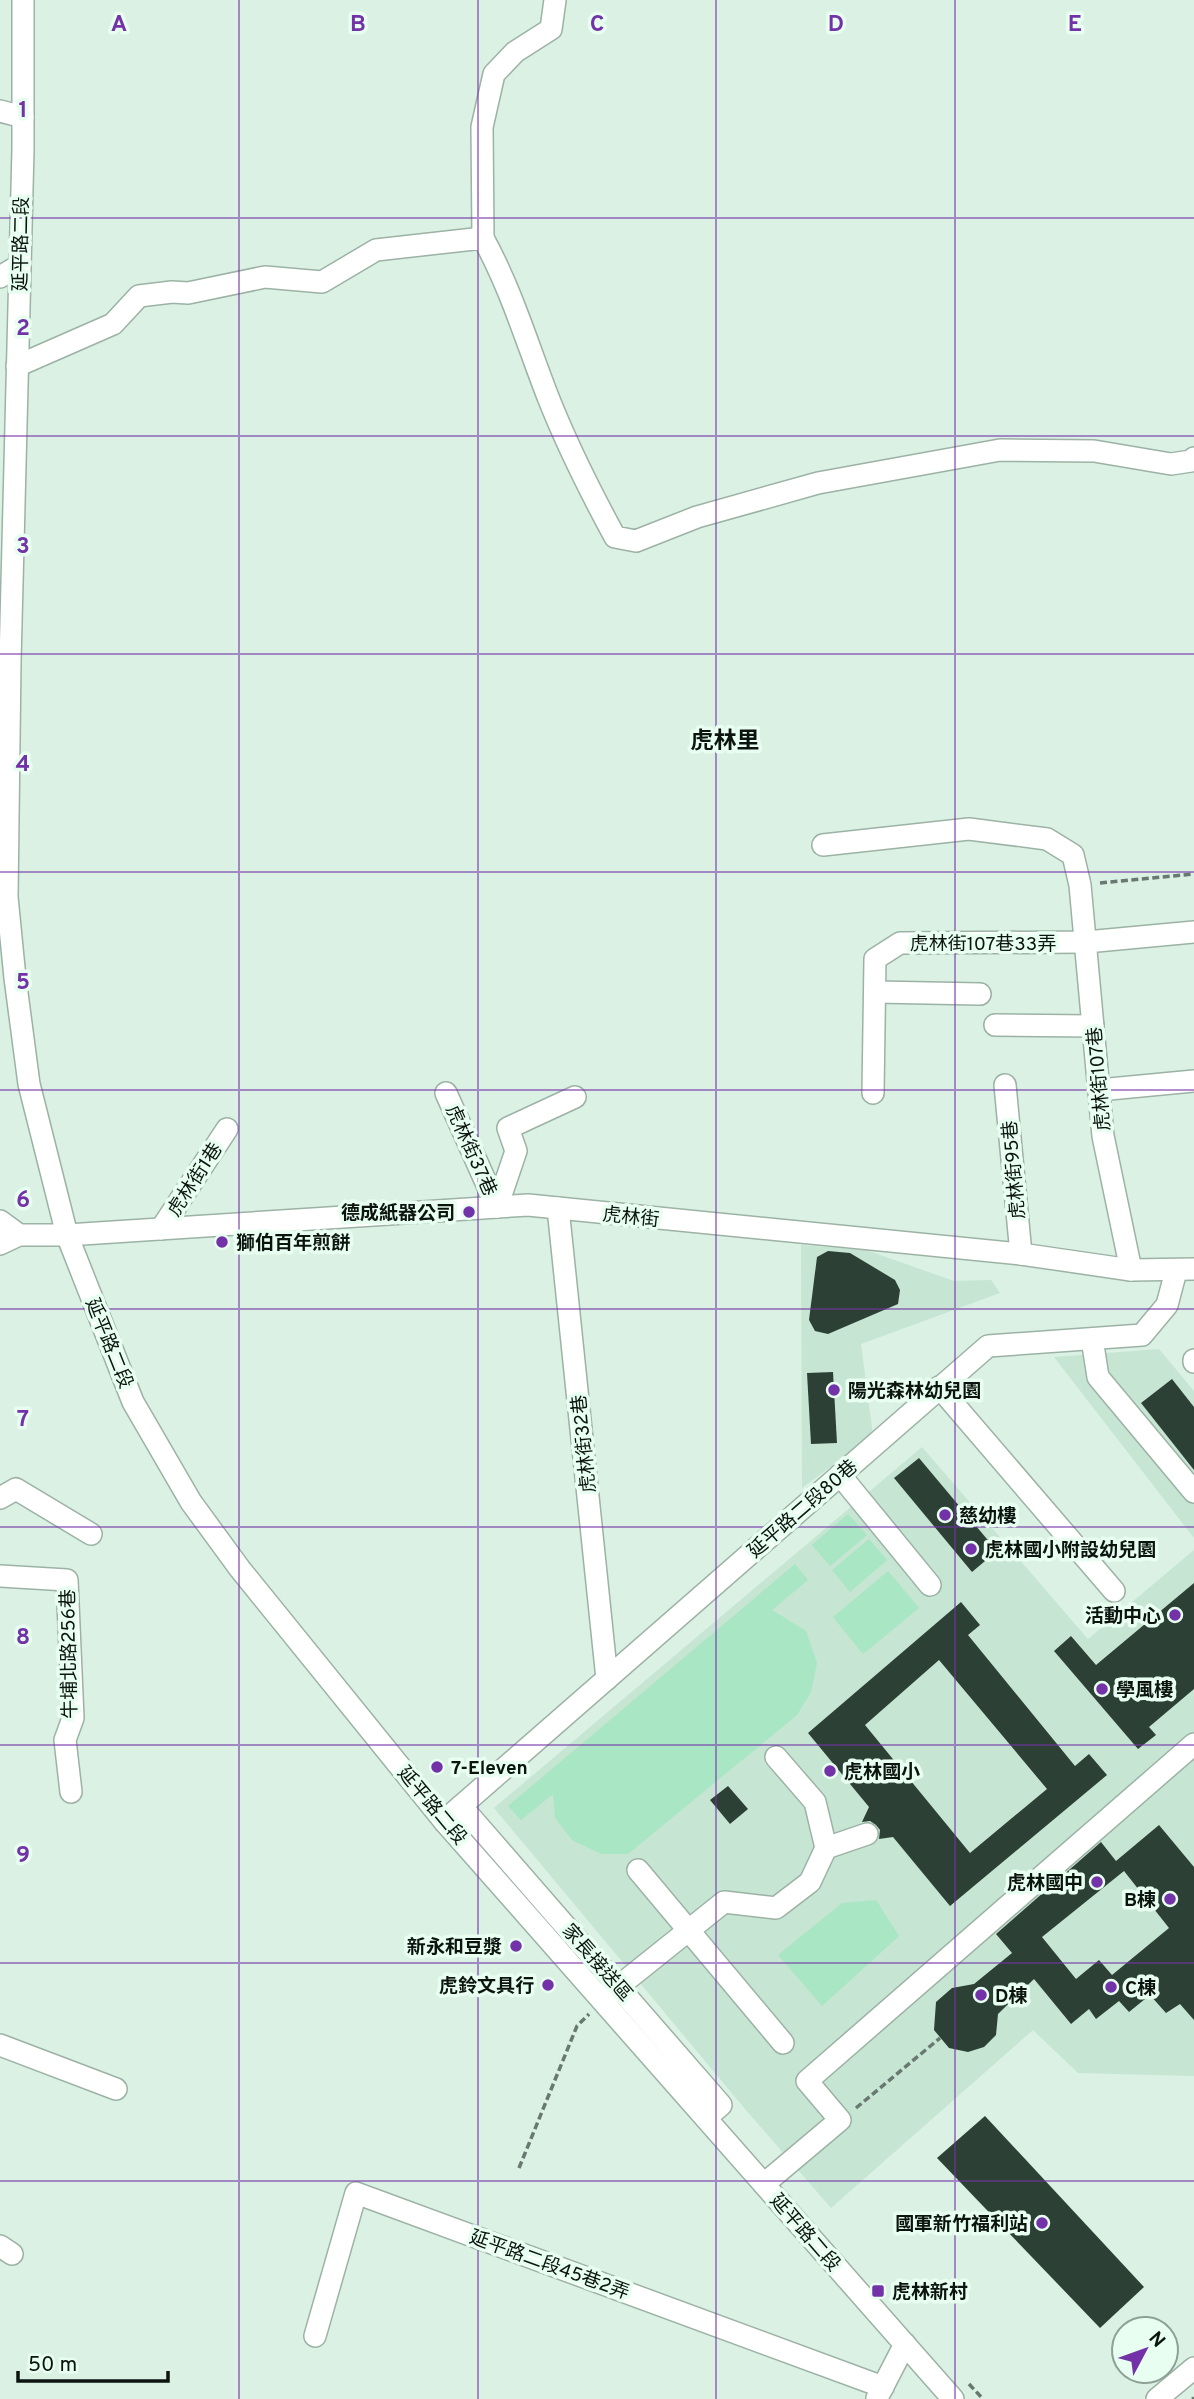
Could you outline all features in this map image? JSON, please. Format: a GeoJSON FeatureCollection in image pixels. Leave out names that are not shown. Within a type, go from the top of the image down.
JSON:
{"type":"FeatureCollection","features":[{"type":"Feature","properties":{"kind":"street","name":"延平路二段"},"geometry":{"type":"LineString","coordinates":[[23,0],[20,265],[5,663],[4,859],[8,897],[5,930],[29,1084],[67,1235],[134,1402],[191,1502],[240,1569],[444,1821],[953,2399]]}},
{"type":"Feature","properties":{"kind":"street"},"geometry":{"type":"LineString","coordinates":[[555,0],[551,29],[515,52],[494,74],[482,127],[483,238],[513,298],[549,398],[584,480],[615,537],[636,541],[697,517],[818,483],[1000,450],[1094,451],[1171,464],[1191,461],[1194,458]]}},
{"type":"Feature","properties":{"kind":"street"},"geometry":{"type":"LineString","coordinates":[[0,111],[23,117]]}},
{"type":"Feature","properties":{"kind":"street"},"geometry":{"type":"LineString","coordinates":[[17,366],[113,324],[139,296],[188,293],[265,276],[322,282],[376,250],[483,238]]}},
{"type":"Feature","properties":{"kind":"street"},"geometry":{"type":"LineString","coordinates":[[0,277],[20,265]]}},
{"type":"Feature","properties":{"kind":"street","name":"虎林街107巷"},"geometry":{"type":"LineString","coordinates":[[823,845],[969,829],[1047,839],[1073,855],[1080,885],[1103,1136],[1131,1270]]}},
{"type":"Feature","properties":{"kind":"street"},"geometry":{"type":"LineString","coordinates":[[1086,942],[1194,932]]}},
{"type":"Feature","properties":{"kind":"street","name":"虎林街107巷33弄"},"geometry":{"type":"LineString","coordinates":[[873,1093],[876,959],[900,943],[1086,942]]}},
{"type":"Feature","properties":{"kind":"street"},"geometry":{"type":"LineString","coordinates":[[876,992],[980,994]]}},
{"type":"Feature","properties":{"kind":"street"},"geometry":{"type":"LineString","coordinates":[[995,1025],[1093,1026]]}},
{"type":"Feature","properties":{"kind":"street"},"geometry":{"type":"LineString","coordinates":[[1099,1090],[1194,1081]]}},
{"type":"Feature","properties":{"kind":"street","name":"虎林街95巷"},"geometry":{"type":"LineString","coordinates":[[1005,1085],[1021,1254]]}},
{"type":"Feature","properties":{"kind":"street","name":"虎林街37巷"},"geometry":{"type":"LineString","coordinates":[[446,1093],[497,1207]]}},
{"type":"Feature","properties":{"kind":"street"},"geometry":{"type":"LineString","coordinates":[[497,1207],[516,1150],[508,1128],[575,1097]]}},
{"type":"Feature","properties":{"kind":"street","name":"虎林街1巷"},"geometry":{"type":"LineString","coordinates":[[162,1229],[227,1129]]}},
{"type":"Feature","properties":{"kind":"street","name":"虎林街"},"geometry":{"type":"LineString","coordinates":[[9,1240],[528,1205],[1021,1254],[1131,1270],[1185,1270]]}},
{"type":"Feature","properties":{"kind":"street","name":"虎林街32巷"},"geometry":{"type":"LineString","coordinates":[[558,1208],[607,1679]]}},
{"type":"Feature","properties":{"kind":"street"},"geometry":{"type":"LineString","coordinates":[[0,1221],[9,1240]]}},
{"type":"Feature","properties":{"kind":"street","name":"延平路二段80巷"},"geometry":{"type":"LineString","coordinates":[[444,1821],[988,1346],[1142,1335],[1167,1305],[1185,1270]]}},
{"type":"Feature","properties":{"kind":"street"},"geometry":{"type":"LineString","coordinates":[[1092,1339],[1098,1377],[1194,1492]]}},
{"type":"Feature","properties":{"kind":"street"},"geometry":{"type":"LineString","coordinates":[[939,1387],[1114,1591]]}},
{"type":"Feature","properties":{"kind":"street"},"geometry":{"type":"LineString","coordinates":[[840,1475],[930,1586]]}},
{"type":"Feature","properties":{"kind":"street"},"geometry":{"type":"LineString","coordinates":[[0,1498],[16,1489],[91,1534]]}},
{"type":"Feature","properties":{"kind":"street","name":"牛埔北路256巷"},"geometry":{"type":"LineString","coordinates":[[0,1576],[67,1580],[73,1717],[65,1740],[71,1792]]}},
{"type":"Feature","properties":{"kind":"street"},"geometry":{"type":"LineString","coordinates":[[764,2184],[841,2120],[807,2081],[1194,1744]]}},
{"type":"Feature","properties":{"kind":"street"},"geometry":{"type":"LineString","coordinates":[[603,2000],[724,1902],[776,1908],[810,1882],[826,1848],[815,1802],[776,1757]]}},
{"type":"Feature","properties":{"kind":"street","name":"家長接送區"},"geometry":{"type":"LineString","coordinates":[[461,1806],[721,2105],[706,2118]]}},
{"type":"Feature","properties":{"kind":"street"},"geometry":{"type":"LineString","coordinates":[[826,1848],[867,1834]]}},
{"type":"Feature","properties":{"kind":"street"},"geometry":{"type":"LineString","coordinates":[[638,1870],[783,2043]]}},
{"type":"Feature","properties":{"kind":"street"},"geometry":{"type":"LineString","coordinates":[[0,2045],[117,2089]]}},
{"type":"Feature","properties":{"kind":"street","name":"延平路二段45巷2弄"},"geometry":{"type":"LineString","coordinates":[[315,2336],[356,2193],[880,2393]]}},
{"type":"Feature","properties":{"kind":"street"},"geometry":{"type":"LineString","coordinates":[[880,2393],[905,2344]]}},
{"type":"Feature","properties":{"kind":"street"},"geometry":{"type":"LineString","coordinates":[[1157,2399],[1194,2368]]}},
{"type":"Feature","properties":{"kind":"path"},"geometry":{"type":"LineString","coordinates":[[1080,885],[1194,874]]}},
{"type":"Feature","properties":{"kind":"path"},"geometry":{"type":"LineString","coordinates":[[519,2168],[577,2026],[603,2000]]}},
{"type":"Feature","properties":{"kind":"path"},"geometry":{"type":"LineString","coordinates":[[841,2120],[940,2038]]}},
{"type":"Feature","properties":{"kind":"shaded area","name":"陽光森林幼兒園"},"geometry":{"type":"Polygon","coordinates":[[[801,1245],[866,1250],[954,1281],[991,1280],[1000,1293],[861,1344],[873,1435],[802,1488],[801,1245]]]}},
{"type":"Feature","properties":{"kind":"shaded area"},"geometry":{"type":"Polygon","coordinates":[[[1159,1349],[1194,1391],[1194,1538],[1054,1357],[1159,1349]]]}},
{"type":"Feature","properties":{"kind":"shaded area","name":"虎林國小"},"geometry":{"type":"Polygon","coordinates":[[[922,1447],[1088,1639],[1194,1550],[1194,2076],[1078,2073],[1033,2030],[831,2208],[494,1808],[922,1447]]]}},
{"type":"Feature","properties":{"kind":"green space"},"geometry":{"type":"Polygon","coordinates":[[[848,1514],[867,1535],[830,1566],[812,1545],[848,1514]]]}},
{"type":"Feature","properties":{"kind":"green space"},"geometry":{"type":"Polygon","coordinates":[[[869,1539],[887,1560],[850,1592],[832,1570],[869,1539]]]}},
{"type":"Feature","properties":{"kind":"green space"},"geometry":{"type":"Polygon","coordinates":[[[795,1564],[808,1580],[772,1610],[806,1631],[817,1663],[811,1692],[797,1715],[628,1854],[601,1854],[572,1840],[555,1818],[553,1794],[521,1820],[508,1806],[795,1564]]]}},
{"type":"Feature","properties":{"kind":"green space"},"geometry":{"type":"Polygon","coordinates":[[[888,1571],[919,1608],[863,1654],[833,1617],[888,1571]]]}},
{"type":"Feature","properties":{"kind":"green space"},"geometry":{"type":"Polygon","coordinates":[[[876,1900],[899,1936],[822,2006],[778,1955],[842,1903],[876,1900]]]}},
{"type":"Feature","properties":{"kind":"building"},"geometry":{"type":"Polygon","coordinates":[[[828,1251],[850,1253],[895,1280],[900,1290],[898,1304],[828,1334],[815,1331],[809,1320],[817,1257],[828,1251]]]}},
{"type":"Feature","properties":{"kind":"building"},"geometry":{"type":"Polygon","coordinates":[[[833,1372],[837,1443],[811,1444],[807,1373],[833,1372]]]}},
{"type":"Feature","properties":{"kind":"building"},"geometry":{"type":"Polygon","coordinates":[[[1172,1379],[1194,1407],[1194,1470],[1141,1403],[1172,1379]]]}},
{"type":"Feature","properties":{"kind":"building","name":"慈幼樓"},"geometry":{"type":"Polygon","coordinates":[[[919,1458],[997,1551],[972,1572],[894,1478],[919,1458]]]}},
{"type":"Feature","properties":{"kind":"building"},"geometry":{"type":"Polygon","coordinates":[[[1194,1583],[1194,1689],[1149,1727],[1156,1735],[1138,1749],[1054,1651],[1071,1636],[1096,1665],[1194,1583]]]}},
{"type":"Feature","properties":{"kind":"building"},"geometry":{"type":"Polygon","coordinates":[[[961,1602],[980,1625],[968,1635],[1075,1766],[1089,1754],[1107,1775],[950,1906],[893,1837],[879,1839],[880,1830],[876,1825],[870,1821],[862,1822],[869,1807],[808,1733],[961,1602]],[[939,1660],[865,1725],[970,1853],[1047,1789],[939,1660]]]}},
{"type":"Feature","properties":{"kind":"building"},"geometry":{"type":"Polygon","coordinates":[[[728,1786],[748,1809],[730,1824],[710,1800],[728,1786]]]}},
{"type":"Feature","properties":{"kind":"building"},"geometry":{"type":"Polygon","coordinates":[[[1159,1825],[1194,1867],[1194,2020],[1180,2004],[1166,2013],[1150,1995],[1129,2012],[1119,2001],[1096,2019],[1089,2009],[1071,2024],[1034,1979],[998,2014],[996,2035],[984,2047],[968,2052],[949,2048],[934,2030],[936,2002],[952,1988],[974,1984],[1012,1953],[996,1934],[1101,1842],[1116,1861],[1159,1825]],[[1124,1871],[1042,1937],[1076,1979],[1099,1960],[1112,1975],[1169,1928],[1124,1871]]]}},
{"type":"Feature","properties":{"kind":"building","name":"國軍新竹福利站"},"geometry":{"type":"Polygon","coordinates":[[[985,2116],[1144,2287],[1114,2315],[1110,2315],[1110,2319],[1100,2328],[937,2158],[985,2116]]]}},
{"type":"Feature","properties":{"kind":"place","name":"德成紙器公司"},"geometry":{"type":"Point","coordinates":[469,1212]}},
{"type":"Feature","properties":{"kind":"place","name":"獅伯百年煎餅"},"geometry":{"type":"Point","coordinates":[222,1242]}},
{"type":"Feature","properties":{"kind":"place","name":"陽光森林幼兒園"},"geometry":{"type":"Point","coordinates":[834,1390]}},
{"type":"Feature","properties":{"kind":"place","name":"慈幼樓"},"geometry":{"type":"Point","coordinates":[945,1515]}},
{"type":"Feature","properties":{"kind":"place","name":"虎林國小附設幼兒園"},"geometry":{"type":"Point","coordinates":[971,1549]}},
{"type":"Feature","properties":{"kind":"place","name":"活動中心"},"geometry":{"type":"Point","coordinates":[1175,1615]}},
{"type":"Feature","properties":{"kind":"place","name":"學風樓"},"geometry":{"type":"Point","coordinates":[1102,1689]}},
{"type":"Feature","properties":{"kind":"place","name":"7-Eleven"},"geometry":{"type":"Point","coordinates":[437,1767]}},
{"type":"Feature","properties":{"kind":"place","name":"虎林國小"},"geometry":{"type":"Point","coordinates":[830,1771]}},
{"type":"Feature","properties":{"kind":"place","name":"虎林國中"},"geometry":{"type":"Point","coordinates":[1097,1882]}},
{"type":"Feature","properties":{"kind":"place","name":"B棟"},"geometry":{"type":"Point","coordinates":[1170,1899]}},
{"type":"Feature","properties":{"kind":"place","name":"新永和豆漿"},"geometry":{"type":"Point","coordinates":[516,1946]}},
{"type":"Feature","properties":{"kind":"place","name":"虎鈴文具行"},"geometry":{"type":"Point","coordinates":[548,1985]}},
{"type":"Feature","properties":{"kind":"place","name":"C棟"},"geometry":{"type":"Point","coordinates":[1111,1987]}},
{"type":"Feature","properties":{"kind":"place","name":"D棟"},"geometry":{"type":"Point","coordinates":[981,1995]}},
{"type":"Feature","properties":{"kind":"place","name":"國軍新竹福利站"},"geometry":{"type":"Point","coordinates":[1042,2223]}},
{"type":"Feature","properties":{"kind":"place","name":"虎林新村"},"geometry":{"type":"Point","coordinates":[878,2291]}},
{"type":"Feature","properties":{"kind":"district","name":"虎林里"},"geometry":{"type":"Point","coordinates":[725,740]}}]}
